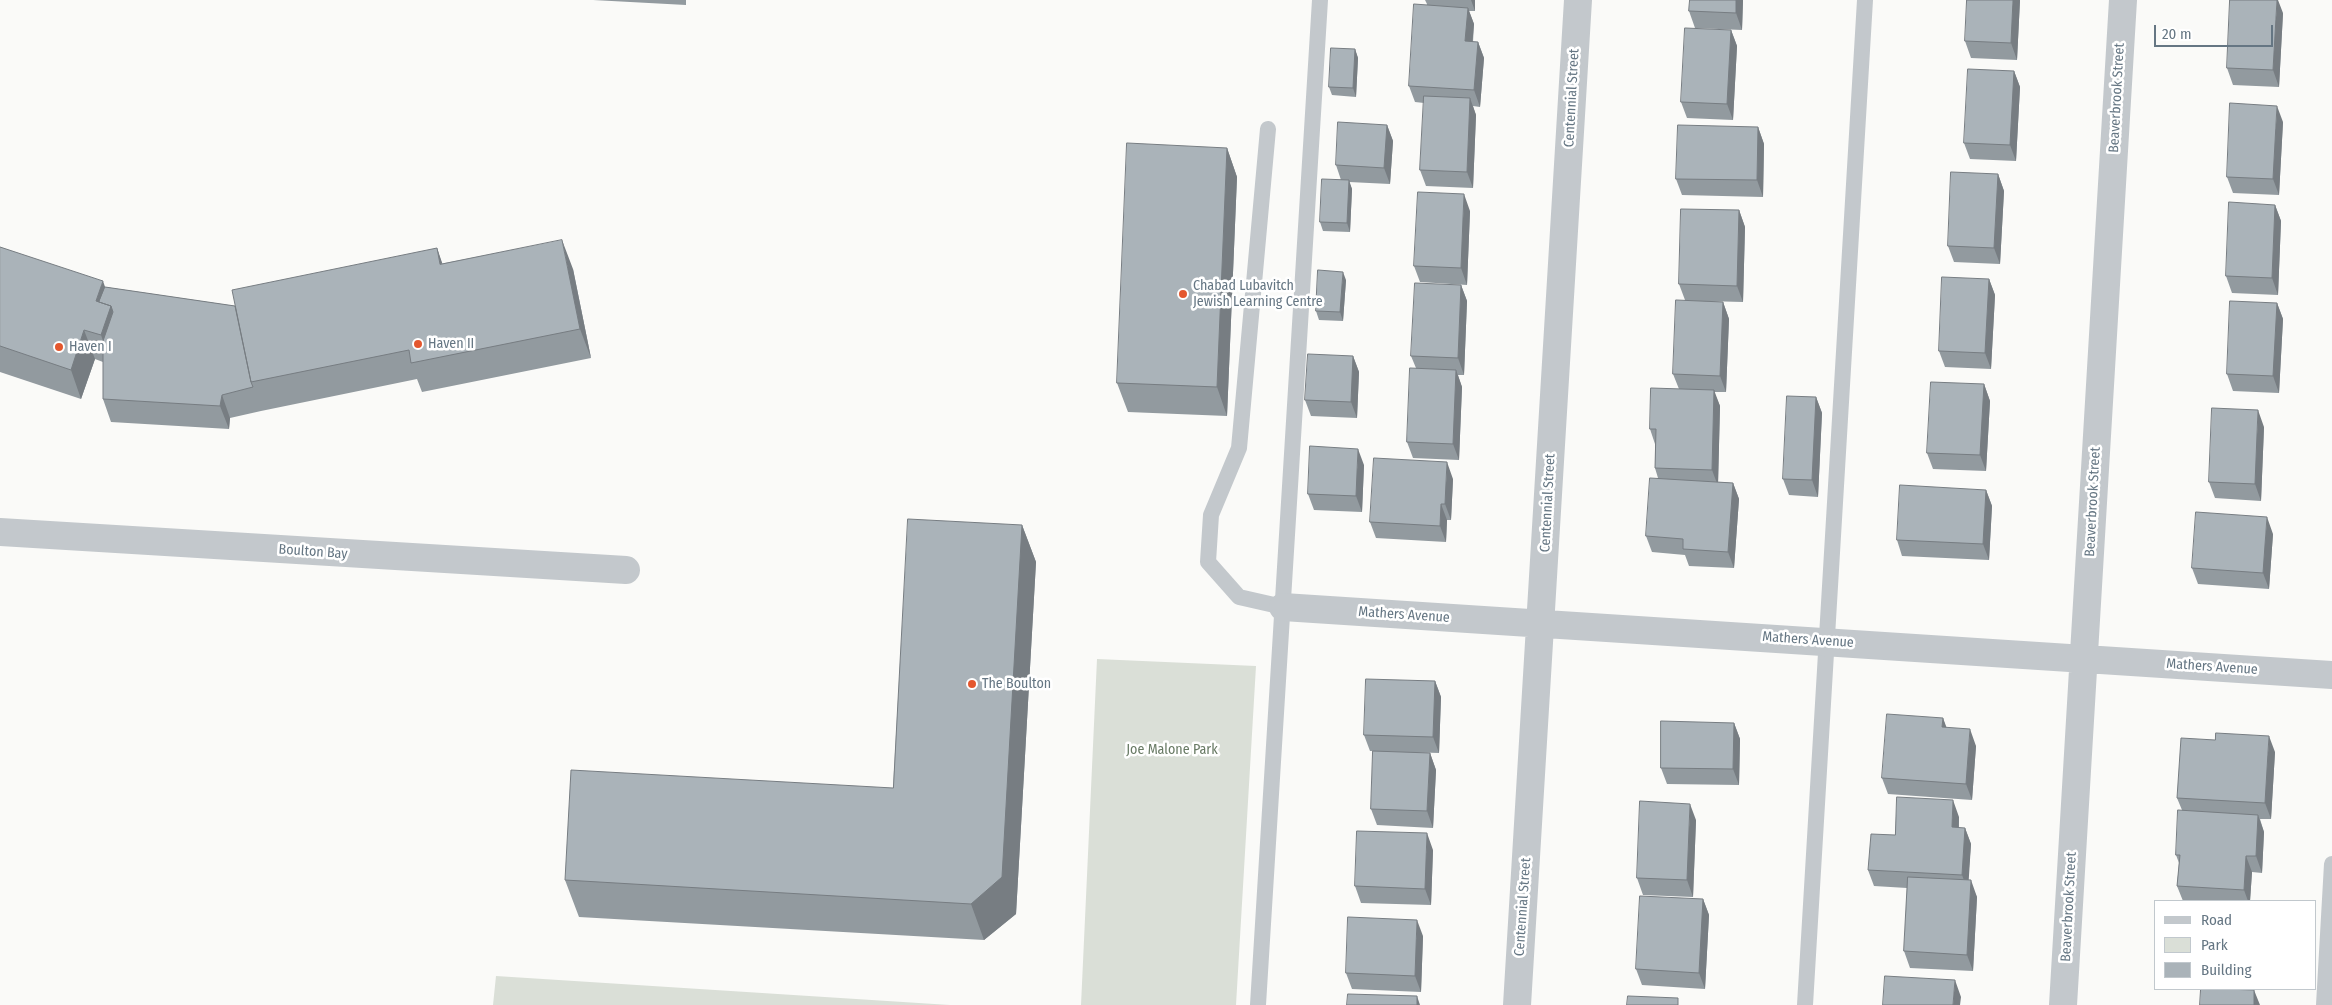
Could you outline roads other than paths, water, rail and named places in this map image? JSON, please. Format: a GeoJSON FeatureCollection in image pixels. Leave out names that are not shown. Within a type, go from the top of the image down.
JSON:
{"type":"FeatureCollection","features":[{"type":"Feature","properties":{"kind":"street","name":"Centennial Street"},"geometry":{"type":"LineString","coordinates":[[1517,1005],[1578,0]]}},
{"type":"Feature","properties":{"kind":"street","name":"Beaverbrook Street"},"geometry":{"type":"LineString","coordinates":[[2063,1005],[2123,0]]}},
{"type":"Feature","properties":{"kind":"street","name":"Boulton Bay"},"geometry":{"type":"LineString","coordinates":[[0,532],[626,570]]}},
{"type":"Feature","properties":{"kind":"street","name":"Mathers Avenue"},"geometry":{"type":"LineString","coordinates":[[1283,607],[2332,675]]}},
{"type":"Feature","properties":{"kind":"lane"},"geometry":{"type":"LineString","coordinates":[[1258,1005],[1320,0]]}},
{"type":"Feature","properties":{"kind":"lane"},"geometry":{"type":"LineString","coordinates":[[1805,1005],[1865,0]]}},
{"type":"Feature","properties":{"kind":"lane"},"geometry":{"type":"LineString","coordinates":[[1268,128],[1239,448],[1211,515],[1208,562],[1239,597],[1283,607]]}},
{"type":"Feature","properties":{"kind":"lane"},"geometry":{"type":"LineString","coordinates":[[2324,1005],[2329,952],[2332,864]]}},
{"type":"Feature","properties":{"kind":"place","name":"Chabad Lubavitch Jewish Learning Centre"},"geometry":{"type":"Point","coordinates":[1183,294]}},
{"type":"Feature","properties":{"kind":"place","name":"Haven II"},"geometry":{"type":"Point","coordinates":[418,344]}},
{"type":"Feature","properties":{"kind":"place","name":"Haven I"},"geometry":{"type":"Point","coordinates":[59,347]}},
{"type":"Feature","properties":{"kind":"place","name":"The Boulton"},"geometry":{"type":"Point","coordinates":[972,684]}},
{"type":"Feature","properties":{"kind":"park label","name":"Joe Malone Park"},"geometry":{"type":"Point","coordinates":[1172,750]}}]}
